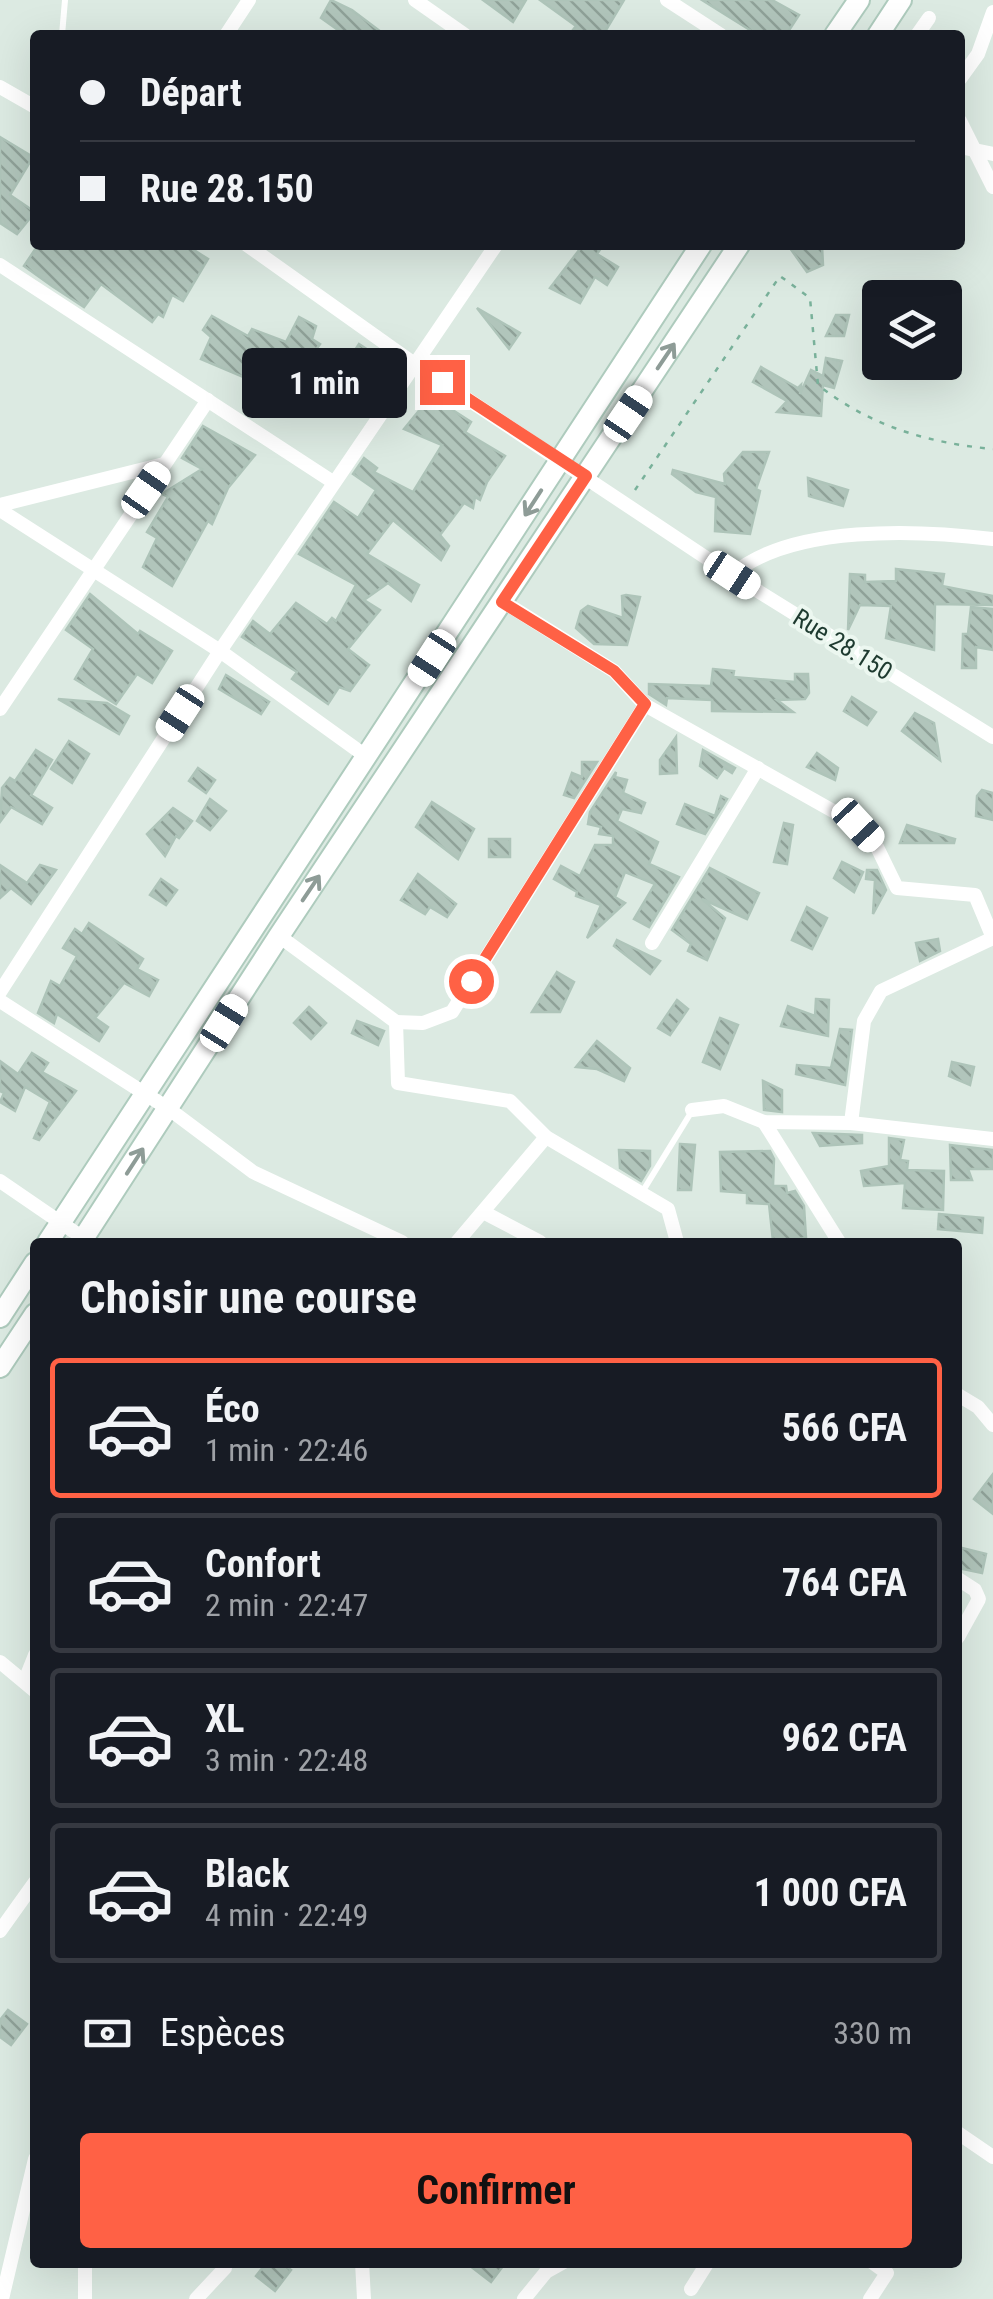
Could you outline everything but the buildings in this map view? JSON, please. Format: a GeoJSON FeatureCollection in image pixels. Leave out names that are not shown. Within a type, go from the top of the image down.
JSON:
{"type":"FeatureCollection","features":[{"type":"Feature","properties":{"kind":"main road"},"geometry":{"type":"LineString","coordinates":[[838,30],[858,0]]}},
{"type":"Feature","properties":{"kind":"main road"},"geometry":{"type":"LineString","coordinates":[[881,30],[901,0]]}},
{"type":"Feature","properties":{"kind":"main road"},"geometry":{"type":"LineString","coordinates":[[51,1238],[698,250]]}},
{"type":"Feature","properties":{"kind":"main road"},"geometry":{"type":"LineString","coordinates":[[87,1238],[279,936],[736,250]]}},
{"type":"Feature","properties":{"kind":"main road"},"geometry":{"type":"LineString","coordinates":[[0,1317],[30,1271]]}},
{"type":"Feature","properties":{"kind":"main road"},"geometry":{"type":"LineString","coordinates":[[0,1367],[30,1322]]}},
{"type":"Feature","properties":{"kind":"street"},"geometry":{"type":"LineString","coordinates":[[229,30],[249,0]]}},
{"type":"Feature","properties":{"kind":"street"},"geometry":{"type":"LineString","coordinates":[[667,0],[712,30]]}},
{"type":"Feature","properties":{"kind":"street"},"geometry":{"type":"LineString","coordinates":[[422,2],[459,30]]}},
{"type":"Feature","properties":{"kind":"street"},"geometry":{"type":"LineString","coordinates":[[965,72],[978,54],[993,12]]}},
{"type":"Feature","properties":{"kind":"street"},"geometry":{"type":"LineString","coordinates":[[921,30],[929,18],[931,30]]}},
{"type":"Feature","properties":{"kind":"street"},"geometry":{"type":"LineString","coordinates":[[0,87],[30,102]]}},
{"type":"Feature","properties":{"kind":"street"},"geometry":{"type":"LineString","coordinates":[[965,127],[985,152],[993,187]]}},
{"type":"Feature","properties":{"kind":"street","name":"Rue 28.150"},"geometry":{"type":"LineString","coordinates":[[254,250],[413,362],[732,575],[989,730]]}},
{"type":"Feature","properties":{"kind":"street"},"geometry":{"type":"LineString","coordinates":[[0,992],[220,650],[492,250]]}},
{"type":"Feature","properties":{"kind":"street"},"geometry":{"type":"LineString","coordinates":[[0,265],[333,482]]}},
{"type":"Feature","properties":{"kind":"street"},"geometry":{"type":"LineString","coordinates":[[0,708],[208,400]]}},
{"type":"Feature","properties":{"kind":"street"},"geometry":{"type":"LineString","coordinates":[[0,508],[164,464]]}},
{"type":"Feature","properties":{"kind":"street"},"geometry":{"type":"LineString","coordinates":[[0,508],[220,650],[367,757]]}},
{"type":"Feature","properties":{"kind":"street"},"geometry":{"type":"LineString","coordinates":[[732,575],[751,558],[812,541],[910,534],[993,539]]}},
{"type":"Feature","properties":{"kind":"street"},"geometry":{"type":"LineString","coordinates":[[502,602],[614,671],[645,704],[858,825],[876,845],[897,888],[975,896],[993,938],[880,991],[864,1021],[852,1123]]}},
{"type":"Feature","properties":{"kind":"street"},"geometry":{"type":"LineString","coordinates":[[279,936],[396,1022],[423,1023],[452,1012],[645,704]]}},
{"type":"Feature","properties":{"kind":"street"},"geometry":{"type":"LineString","coordinates":[[652,944],[758,768]]}},
{"type":"Feature","properties":{"kind":"street"},"geometry":{"type":"LineString","coordinates":[[0,1001],[170,1109],[253,1172],[395,1238]]}},
{"type":"Feature","properties":{"kind":"street"},"geometry":{"type":"LineString","coordinates":[[396,1022],[398,1083],[510,1101],[546,1137],[668,1209],[677,1238]]}},
{"type":"Feature","properties":{"kind":"street"},"geometry":{"type":"LineString","coordinates":[[692,1110],[724,1106],[764,1122],[852,1123],[993,1139]]}},
{"type":"Feature","properties":{"kind":"street"},"geometry":{"type":"LineString","coordinates":[[764,1122],[836,1238]]}},
{"type":"Feature","properties":{"kind":"street"},"geometry":{"type":"LineString","coordinates":[[462,1238],[546,1137]]}},
{"type":"Feature","properties":{"kind":"street"},"geometry":{"type":"LineString","coordinates":[[0,1181],[81,1238]]}},
{"type":"Feature","properties":{"kind":"street"},"geometry":{"type":"LineString","coordinates":[[485,1213],[532,1238]]}},
{"type":"Feature","properties":{"kind":"street"},"geometry":{"type":"LineString","coordinates":[[962,1397],[978,1407],[993,1424]]}},
{"type":"Feature","properties":{"kind":"street"},"geometry":{"type":"LineString","coordinates":[[962,1582],[979,1599],[962,1630]]}},
{"type":"Feature","properties":{"kind":"street"},"geometry":{"type":"LineString","coordinates":[[0,1662],[30,1686]]}},
{"type":"Feature","properties":{"kind":"street"},"geometry":{"type":"LineString","coordinates":[[0,1931],[30,1889]]}},
{"type":"Feature","properties":{"kind":"street"},"geometry":{"type":"LineString","coordinates":[[962,2136],[993,2157]]}},
{"type":"Feature","properties":{"kind":"street"},"geometry":{"type":"LineString","coordinates":[[2,2299],[7,2261],[30,2174]]}},
{"type":"Feature","properties":{"kind":"street"},"geometry":{"type":"LineString","coordinates":[[85,2268],[86,2299]]}},
{"type":"Feature","properties":{"kind":"street"},"geometry":{"type":"LineString","coordinates":[[196,2299],[225,2268]]}},
{"type":"Feature","properties":{"kind":"street"},"geometry":{"type":"LineString","coordinates":[[362,2268],[364,2299]]}},
{"type":"Feature","properties":{"kind":"street"},"geometry":{"type":"LineString","coordinates":[[524,2299],[553,2268]]}},
{"type":"Feature","properties":{"kind":"street"},"geometry":{"type":"LineString","coordinates":[[691,2289],[704,2268]]}},
{"type":"Feature","properties":{"kind":"street"},"geometry":{"type":"LineString","coordinates":[[870,2299],[887,2273],[880,2268]]}},
{"type":"Feature","properties":{"kind":"lane"},"geometry":{"type":"LineString","coordinates":[[62,30],[65,0]]}},
{"type":"Feature","properties":{"kind":"lane"},"geometry":{"type":"LineString","coordinates":[[641,1194],[692,1110]]}},
{"type":"Feature","properties":{"kind":"path"},"geometry":{"type":"LineString","coordinates":[[626,504],[780,276],[810,298],[818,385],[880,423],[934,443],[993,448]]}},
{"type":"Feature","properties":{"kind":"route"},"geometry":{"type":"LineString","coordinates":[[442,382],[586,476],[502,602],[614,671],[645,704],[471,981]]}}]}
